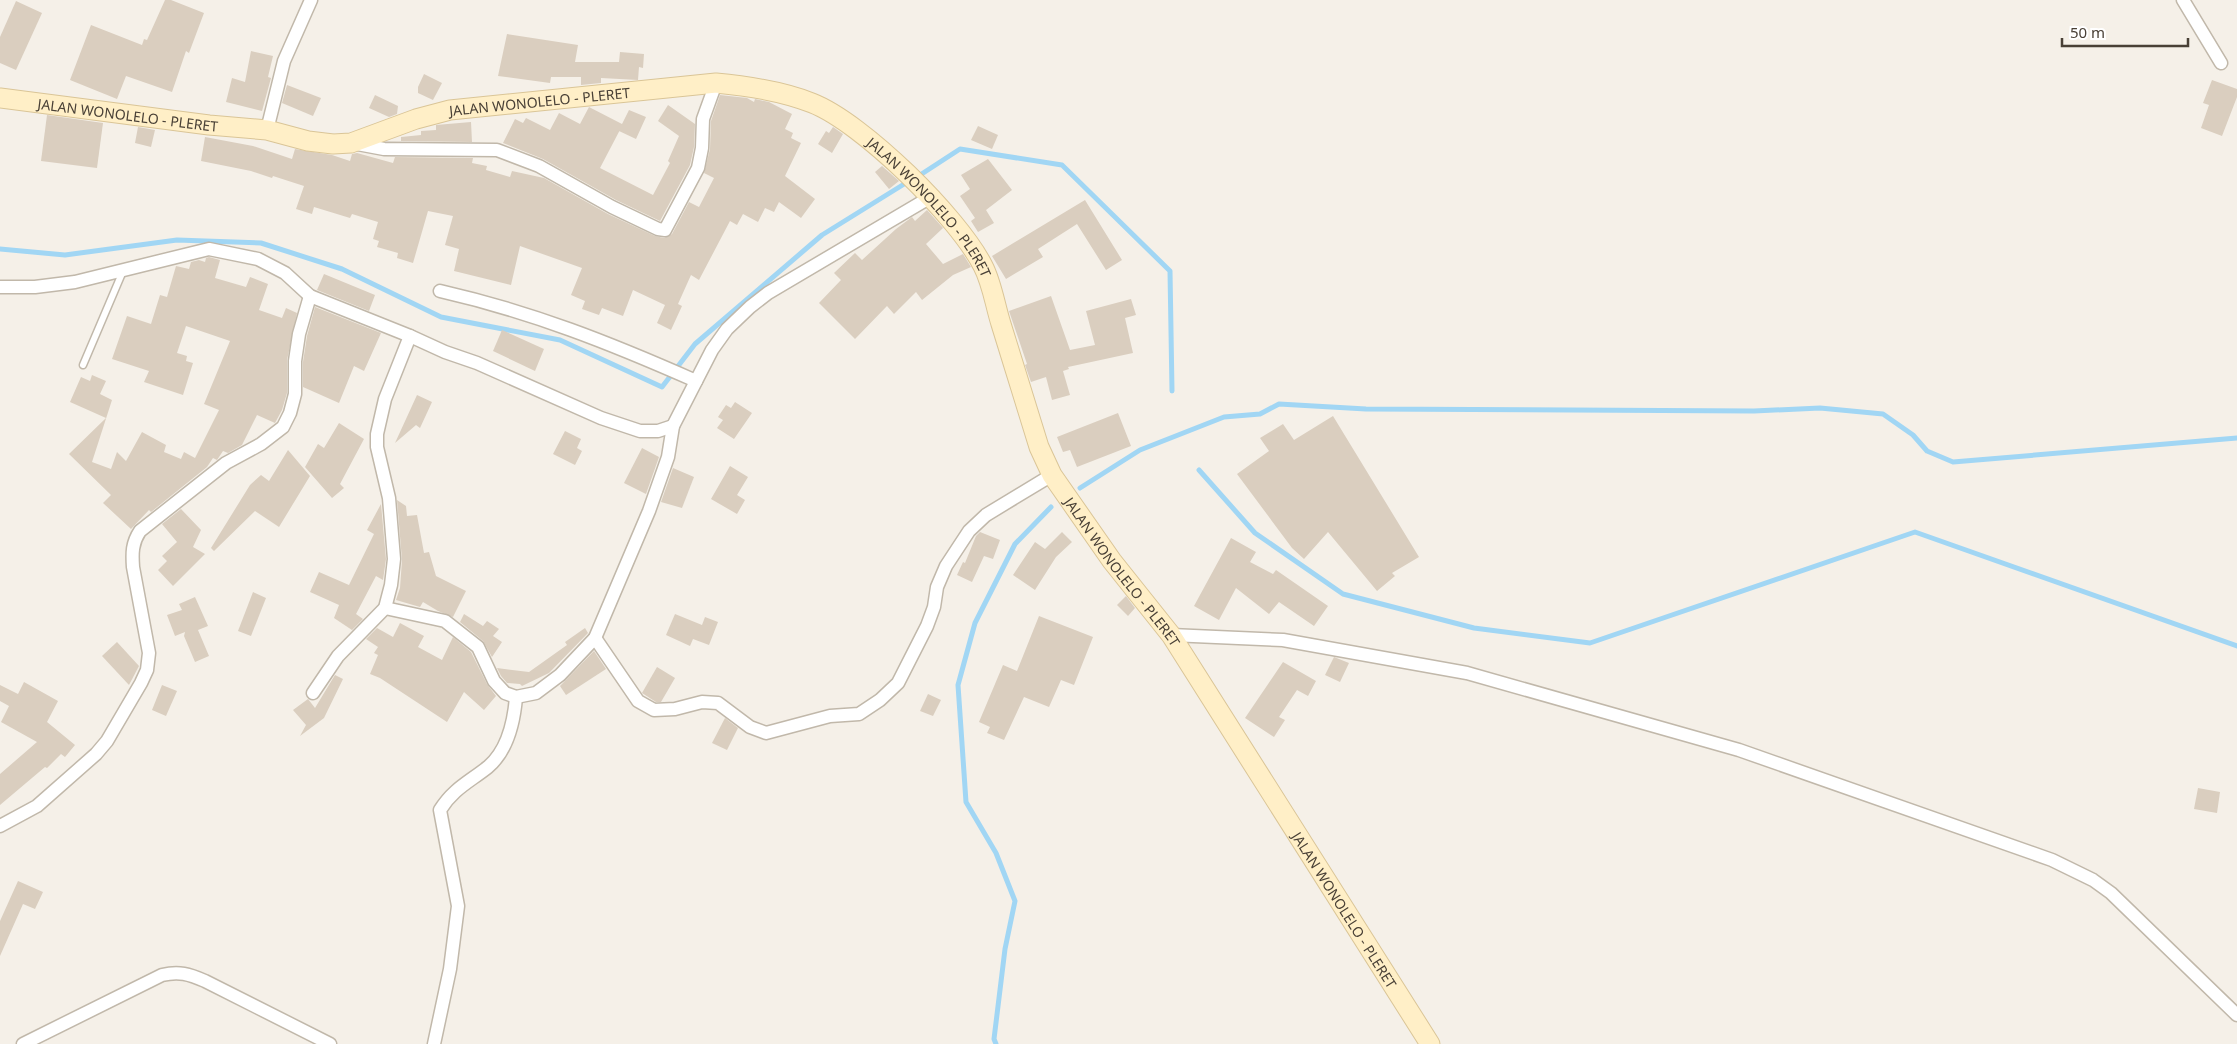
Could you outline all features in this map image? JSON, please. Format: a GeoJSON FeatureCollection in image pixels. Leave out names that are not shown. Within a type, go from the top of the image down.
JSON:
{"type":"FeatureCollection","features":[{"type":"Feature","properties":{"kind":"main road","name":"JALAN WONOLELO - PLERET"},"geometry":{"type":"LineString","coordinates":[[2,103],[267,130],[308,141],[351,143],[416,119],[450,110],[716,83],[745,86],[813,103],[848,123],[881,150],[927,194],[962,234],[983,266],[1039,447],[1052,475],[1112,561],[1171,635],[1430,1044]]}},
{"type":"Feature","properties":{"kind":"street"},"geometry":{"type":"LineString","coordinates":[[267,130],[284,61],[311,0]]}},
{"type":"Feature","properties":{"kind":"street"},"geometry":{"type":"LineString","coordinates":[[2183,0],[2221,63]]}},
{"type":"Feature","properties":{"kind":"street"},"geometry":{"type":"LineString","coordinates":[[351,143],[384,149],[497,150],[539,166],[612,207],[658,229],[665,230],[698,168],[702,148],[703,119],[716,83]]}},
{"type":"Feature","properties":{"kind":"street"},"geometry":{"type":"LineString","coordinates":[[385,608],[445,621],[478,647],[494,681],[505,693],[516,697],[536,693],[560,675],[596,638],[649,511],[668,457],[673,426],[691,379],[727,329],[750,307],[792,278],[927,194]]}},
{"type":"Feature","properties":{"kind":"street"},"geometry":{"type":"LineString","coordinates":[[0,288],[35,287],[75,282],[209,249],[258,259],[285,274],[310,296],[620,425],[640,431],[658,431],[673,426]]}},
{"type":"Feature","properties":{"kind":"street"},"geometry":{"type":"LineString","coordinates":[[440,291],[532,315],[645,358],[691,379]]}},
{"type":"Feature","properties":{"kind":"street"},"geometry":{"type":"LineString","coordinates":[[0,826],[37,806],[96,754],[141,683],[147,670],[149,653],[133,567],[132,553],[134,541],[140,531],[226,463],[261,444],[283,427],[290,413],[295,394],[295,361],[299,334],[310,296]]}},
{"type":"Feature","properties":{"kind":"street"},"geometry":{"type":"LineString","coordinates":[[313,693],[338,656],[385,608],[391,585],[394,559],[389,498],[377,447],[377,434],[385,400],[410,336]]}},
{"type":"Feature","properties":{"kind":"street"},"geometry":{"type":"LineString","coordinates":[[596,638],[638,700],[654,710],[675,709],[702,702],[718,703],[750,727],[766,733],[830,716],[859,714],[880,700],[898,683],[927,626],[934,607],[937,586],[946,566],[969,531],[986,515],[1052,475]]}},
{"type":"Feature","properties":{"kind":"street"},"geometry":{"type":"LineString","coordinates":[[1171,635],[1284,640],[1468,673],[1739,750],[2052,860],[2093,880],[2111,893],[2237,1015]]}},
{"type":"Feature","properties":{"kind":"street"},"geometry":{"type":"LineString","coordinates":[[434,1044],[450,969],[458,906],[440,810],[448,797],[488,766],[497,756],[512,728],[516,697]]}},
{"type":"Feature","properties":{"kind":"street"},"geometry":{"type":"LineString","coordinates":[[23,1044],[162,975],[175,972],[189,974],[205,981],[330,1044]]}},
{"type":"Feature","properties":{"kind":"lane"},"geometry":{"type":"LineString","coordinates":[[83,365],[124,270]]}},
{"type":"Feature","properties":{"kind":"building"},"geometry":{"type":"Polygon","coordinates":[[[165,0],[171,0],[204,13],[189,53],[186,51],[172,92],[126,76],[117,99],[70,80],[91,25],[142,45],[144,39],[147,40],[165,0]]]}},
{"type":"Feature","properties":{"kind":"building"},"geometry":{"type":"Polygon","coordinates":[[[16,1],[42,13],[16,70],[0,63],[0,37],[16,1]]]}},
{"type":"Feature","properties":{"kind":"building"},"geometry":{"type":"Polygon","coordinates":[[[507,34],[578,45],[575,62],[619,62],[620,52],[644,54],[643,68],[639,67],[638,80],[601,78],[601,83],[581,85],[581,77],[551,77],[550,83],[498,76],[507,34]]]}},
{"type":"Feature","properties":{"kind":"building"},"geometry":{"type":"Polygon","coordinates":[[[251,51],[273,56],[268,77],[271,78],[262,111],[226,102],[232,78],[245,82],[251,51]]]}},
{"type":"Feature","properties":{"kind":"building"},"geometry":{"type":"Polygon","coordinates":[[[424,74],[442,83],[433,100],[418,93],[418,87],[424,74]]]}},
{"type":"Feature","properties":{"kind":"building"},"geometry":{"type":"Polygon","coordinates":[[[2212,80],[2237,89],[2237,97],[2222,136],[2201,128],[2209,105],[2203,103],[2212,80]]]}},
{"type":"Feature","properties":{"kind":"building"},"geometry":{"type":"Polygon","coordinates":[[[287,85],[321,98],[313,116],[282,103],[287,85]]]}},
{"type":"Feature","properties":{"kind":"building"},"geometry":{"type":"Polygon","coordinates":[[[375,95],[398,106],[397,114],[389,117],[369,108],[375,95]]]}},
{"type":"Feature","properties":{"kind":"building"},"geometry":{"type":"Polygon","coordinates":[[[720,95],[747,98],[754,102],[755,99],[769,102],[792,114],[785,129],[793,133],[791,138],[801,143],[785,176],[815,199],[801,218],[779,202],[774,212],[765,208],[758,222],[743,214],[737,225],[730,221],[699,280],[691,275],[678,304],[682,306],[671,330],[657,323],[665,305],[633,290],[623,316],[602,308],[599,315],[582,309],[585,301],[571,295],[582,268],[520,246],[511,285],[454,271],[459,249],[445,245],[453,216],[428,211],[413,263],[397,258],[398,253],[377,247],[379,241],[373,239],[378,222],[352,214],[350,218],[314,207],[312,214],[296,209],[304,186],[273,176],[272,178],[251,171],[201,161],[205,137],[253,146],[292,159],[295,149],[332,155],[350,161],[352,154],[357,153],[393,163],[395,157],[473,158],[472,163],[487,166],[486,170],[510,177],[512,171],[544,178],[608,214],[655,236],[664,238],[672,234],[689,202],[699,207],[714,178],[704,173],[710,149],[711,121],[720,95]]]}},
{"type":"Feature","properties":{"kind":"building"},"geometry":{"type":"Polygon","coordinates":[[[668,105],[695,124],[694,147],[690,165],[660,221],[616,200],[543,159],[503,143],[515,119],[523,123],[526,118],[550,130],[559,113],[580,124],[589,107],[622,124],[629,110],[646,117],[636,139],[619,131],[600,168],[653,195],[670,163],[668,161],[679,136],[658,121],[668,105]]]}},
{"type":"Feature","properties":{"kind":"building"},"geometry":{"type":"Polygon","coordinates":[[[47,115],[103,123],[97,168],[41,161],[47,115]]]}},
{"type":"Feature","properties":{"kind":"building"},"geometry":{"type":"Polygon","coordinates":[[[471,122],[472,142],[401,141],[401,137],[421,135],[421,131],[436,130],[436,125],[471,122]]]}},
{"type":"Feature","properties":{"kind":"building"},"geometry":{"type":"Polygon","coordinates":[[[978,126],[998,135],[992,149],[971,140],[978,126]]]}},
{"type":"Feature","properties":{"kind":"building"},"geometry":{"type":"Polygon","coordinates":[[[138,127],[155,130],[151,147],[135,143],[138,127]]]}},
{"type":"Feature","properties":{"kind":"building"},"geometry":{"type":"Polygon","coordinates":[[[833,127],[843,134],[832,153],[818,144],[826,131],[829,133],[833,127]]]}},
{"type":"Feature","properties":{"kind":"building"},"geometry":{"type":"Polygon","coordinates":[[[988,159],[1012,190],[986,210],[994,223],[978,232],[971,221],[975,218],[960,196],[970,189],[961,175],[988,159]]]}},
{"type":"Feature","properties":{"kind":"building"},"geometry":{"type":"Polygon","coordinates":[[[882,166],[899,181],[889,189],[875,172],[882,166]]]}},
{"type":"Feature","properties":{"kind":"building"},"geometry":{"type":"Polygon","coordinates":[[[1085,200],[1122,260],[1106,270],[1077,224],[1038,249],[1043,257],[1006,279],[992,256],[1085,200]]]}},
{"type":"Feature","properties":{"kind":"building"},"geometry":{"type":"Polygon","coordinates":[[[927,210],[943,228],[926,244],[943,264],[963,254],[971,267],[953,275],[922,300],[916,292],[894,314],[887,306],[855,339],[819,303],[841,280],[834,273],[855,253],[862,260],[896,229],[912,217],[915,221],[927,210]]]}},
{"type":"Feature","properties":{"kind":"building"},"geometry":{"type":"Polygon","coordinates":[[[206,258],[220,260],[215,278],[246,287],[250,277],[268,284],[259,310],[282,318],[286,308],[297,313],[287,360],[287,393],[282,410],[275,423],[257,415],[242,445],[228,453],[223,451],[217,460],[213,458],[207,467],[151,512],[149,510],[131,529],[103,503],[111,495],[69,454],[106,418],[70,402],[81,377],[90,381],[92,375],[106,381],[100,394],[112,400],[92,462],[111,469],[117,452],[126,461],[142,432],[166,445],[164,452],[181,459],[184,452],[195,458],[219,410],[204,404],[230,341],[186,326],[177,353],[187,356],[186,361],[193,363],[183,395],[144,382],[149,371],[112,359],[127,316],[151,324],[160,295],[167,297],[176,266],[189,269],[191,262],[199,260],[205,262],[206,258]]]}},
{"type":"Feature","properties":{"kind":"building"},"geometry":{"type":"Polygon","coordinates":[[[324,274],[375,295],[369,311],[317,290],[324,274]]]}},
{"type":"Feature","properties":{"kind":"building"},"geometry":{"type":"Polygon","coordinates":[[[1051,296],[1070,350],[1095,345],[1086,311],[1131,299],[1136,315],[1125,318],[1133,353],[1068,367],[1069,369],[1063,371],[1070,395],[1052,400],[1046,377],[1031,382],[1025,365],[1027,364],[1009,311],[1051,296]]]}},
{"type":"Feature","properties":{"kind":"building"},"geometry":{"type":"Polygon","coordinates":[[[315,307],[381,333],[364,371],[354,366],[339,403],[303,387],[303,362],[307,336],[315,307]]]}},
{"type":"Feature","properties":{"kind":"building"},"geometry":{"type":"Polygon","coordinates":[[[502,330],[544,349],[535,371],[493,351],[502,330]]]}},
{"type":"Feature","properties":{"kind":"building"},"geometry":{"type":"Polygon","coordinates":[[[417,395],[432,402],[420,428],[416,425],[395,443],[417,395]]]}},
{"type":"Feature","properties":{"kind":"building"},"geometry":{"type":"Polygon","coordinates":[[[735,402],[752,413],[734,439],[717,428],[723,420],[718,417],[726,405],[731,408],[735,402]]]}},
{"type":"Feature","properties":{"kind":"building"},"geometry":{"type":"Polygon","coordinates":[[[1118,413],[1131,446],[1077,467],[1070,450],[1063,452],[1057,437],[1118,413]]]}},
{"type":"Feature","properties":{"kind":"building"},"geometry":{"type":"Polygon","coordinates":[[[1333,416],[1419,557],[1392,573],[1395,576],[1377,591],[1328,532],[1304,559],[1292,548],[1237,474],[1269,451],[1260,438],[1283,424],[1294,440],[1333,416]]]}},
{"type":"Feature","properties":{"kind":"building"},"geometry":{"type":"Polygon","coordinates":[[[339,423],[364,439],[340,484],[344,488],[332,498],[305,467],[318,444],[324,448],[339,423]]]}},
{"type":"Feature","properties":{"kind":"building"},"geometry":{"type":"Polygon","coordinates":[[[565,431],[581,439],[577,448],[582,451],[575,465],[553,454],[565,431]]]}},
{"type":"Feature","properties":{"kind":"building"},"geometry":{"type":"Polygon","coordinates":[[[642,448],[659,457],[646,494],[624,483],[642,448]]]}},
{"type":"Feature","properties":{"kind":"building"},"geometry":{"type":"Polygon","coordinates":[[[288,450],[310,476],[279,527],[255,511],[214,551],[211,548],[250,485],[261,475],[269,481],[288,450]]]}},
{"type":"Feature","properties":{"kind":"building"},"geometry":{"type":"Polygon","coordinates":[[[730,466],[748,477],[737,495],[745,500],[737,514],[711,499],[730,466]]]}},
{"type":"Feature","properties":{"kind":"building"},"geometry":{"type":"Polygon","coordinates":[[[673,468],[694,477],[682,508],[661,502],[673,468]]]}},
{"type":"Feature","properties":{"kind":"building"},"geometry":{"type":"Polygon","coordinates":[[[397,500],[406,506],[407,516],[417,515],[424,553],[429,552],[436,576],[466,591],[453,617],[423,602],[420,607],[396,600],[400,588],[402,560],[397,500]]]}},
{"type":"Feature","properties":{"kind":"building"},"geometry":{"type":"Polygon","coordinates":[[[381,504],[386,559],[383,580],[376,576],[356,614],[363,619],[352,630],[334,618],[339,605],[310,592],[319,572],[349,585],[374,534],[367,530],[381,504]]]}},
{"type":"Feature","properties":{"kind":"building"},"geometry":{"type":"Polygon","coordinates":[[[181,509],[201,530],[193,547],[205,554],[173,586],[158,570],[167,561],[162,556],[177,542],[162,524],[181,509]]]}},
{"type":"Feature","properties":{"kind":"building"},"geometry":{"type":"Polygon","coordinates":[[[980,532],[1000,540],[993,559],[984,556],[972,582],[957,575],[963,562],[965,563],[976,536],[980,532]]]}},
{"type":"Feature","properties":{"kind":"building"},"geometry":{"type":"Polygon","coordinates":[[[1062,532],[1072,542],[1056,557],[1035,590],[1013,575],[1035,542],[1045,549],[1062,532]]]}},
{"type":"Feature","properties":{"kind":"building"},"geometry":{"type":"Polygon","coordinates":[[[1231,538],[1256,552],[1250,562],[1273,574],[1276,570],[1328,606],[1314,626],[1279,602],[1269,614],[1236,588],[1219,620],[1194,606],[1231,538]]]}},
{"type":"Feature","properties":{"kind":"building"},"geometry":{"type":"Polygon","coordinates":[[[253,592],[266,598],[251,636],[238,631],[253,592]]]}},
{"type":"Feature","properties":{"kind":"building"},"geometry":{"type":"Polygon","coordinates":[[[1126,596],[1135,608],[1128,616],[1117,605],[1126,596]]]}},
{"type":"Feature","properties":{"kind":"building"},"geometry":{"type":"Polygon","coordinates":[[[195,597],[208,626],[198,630],[209,656],[195,662],[184,636],[185,632],[175,636],[167,615],[182,610],[179,604],[195,597]]]}},
{"type":"Feature","properties":{"kind":"building"},"geometry":{"type":"Polygon","coordinates":[[[464,614],[483,626],[487,621],[499,629],[493,636],[502,642],[492,657],[483,641],[460,622],[464,614]]]}},
{"type":"Feature","properties":{"kind":"building"},"geometry":{"type":"Polygon","coordinates":[[[675,614],[702,625],[705,617],[718,622],[709,645],[693,639],[690,646],[666,635],[675,614]]]}},
{"type":"Feature","properties":{"kind":"building"},"geometry":{"type":"Polygon","coordinates":[[[1039,616],[1093,637],[1074,685],[1061,680],[1049,707],[1024,697],[1004,740],[987,733],[990,727],[979,722],[1003,665],[1017,671],[1039,616]]]}},
{"type":"Feature","properties":{"kind":"building"},"geometry":{"type":"Polygon","coordinates":[[[400,623],[424,636],[418,647],[442,660],[453,637],[471,652],[487,684],[496,696],[484,710],[464,692],[447,722],[380,678],[370,674],[378,655],[374,653],[378,647],[366,639],[377,628],[393,637],[400,623]]]}},
{"type":"Feature","properties":{"kind":"building"},"geometry":{"type":"Polygon","coordinates":[[[585,628],[588,633],[549,673],[522,686],[520,684],[507,683],[501,676],[497,668],[529,672],[567,645],[565,642],[585,628]]]}},
{"type":"Feature","properties":{"kind":"building"},"geometry":{"type":"Polygon","coordinates":[[[117,642],[139,666],[129,685],[102,656],[117,642]]]}},
{"type":"Feature","properties":{"kind":"building"},"geometry":{"type":"Polygon","coordinates":[[[594,651],[606,669],[566,695],[560,686],[594,651]]]}},
{"type":"Feature","properties":{"kind":"building"},"geometry":{"type":"Polygon","coordinates":[[[1334,657],[1349,663],[1340,682],[1325,675],[1334,657]]]}},
{"type":"Feature","properties":{"kind":"building"},"geometry":{"type":"Polygon","coordinates":[[[1283,662],[1316,681],[1308,696],[1297,690],[1279,717],[1285,720],[1274,737],[1245,718],[1283,662]]]}},
{"type":"Feature","properties":{"kind":"building"},"geometry":{"type":"Polygon","coordinates":[[[657,667],[675,678],[661,702],[656,702],[642,693],[657,667]]]}},
{"type":"Feature","properties":{"kind":"building"},"geometry":{"type":"Polygon","coordinates":[[[335,675],[343,679],[324,718],[300,736],[306,725],[293,710],[308,699],[315,708],[335,675]]]}},
{"type":"Feature","properties":{"kind":"building"},"geometry":{"type":"Polygon","coordinates":[[[24,682],[58,701],[47,722],[75,745],[65,757],[61,754],[47,768],[45,767],[0,805],[0,774],[37,742],[1,722],[9,706],[0,701],[0,685],[18,694],[24,682]]]}},
{"type":"Feature","properties":{"kind":"building"},"geometry":{"type":"Polygon","coordinates":[[[162,685],[177,691],[166,716],[152,710],[162,685]]]}},
{"type":"Feature","properties":{"kind":"building"},"geometry":{"type":"Polygon","coordinates":[[[928,694],[941,700],[933,716],[920,711],[928,694]]]}},
{"type":"Feature","properties":{"kind":"building"},"geometry":{"type":"Polygon","coordinates":[[[725,718],[738,728],[727,750],[712,743],[725,718]]]}},
{"type":"Feature","properties":{"kind":"building"},"geometry":{"type":"Polygon","coordinates":[[[2198,788],[2220,792],[2217,813],[2194,809],[2198,788]]]}},
{"type":"Feature","properties":{"kind":"building"},"geometry":{"type":"Polygon","coordinates":[[[18,881],[43,892],[35,909],[23,904],[0,956],[0,921],[18,881]]]}},
{"type":"Feature","properties":{"kind":"waterway"},"geometry":{"type":"LineString","coordinates":[[917,177],[960,149],[1062,165],[1170,271],[1172,391]]}},
{"type":"Feature","properties":{"kind":"waterway"},"geometry":{"type":"LineString","coordinates":[[0,249],[65,255],[177,240],[261,243],[342,269],[441,317],[560,340],[662,387],[695,344],[822,235],[909,181]]}},
{"type":"Feature","properties":{"kind":"waterway"},"geometry":{"type":"LineString","coordinates":[[1080,488],[1140,450],[1224,417],[1260,414],[1279,404],[1366,409],[1754,411],[1820,408],[1883,414],[1913,435],[1927,451],[1953,462],[2237,438]]}},
{"type":"Feature","properties":{"kind":"waterway"},"geometry":{"type":"LineString","coordinates":[[1199,470],[1255,533],[1343,594],[1474,628],[1590,643],[1915,532],[2237,646]]}},
{"type":"Feature","properties":{"kind":"waterway"},"geometry":{"type":"LineString","coordinates":[[996,1044],[994,1039],[1005,949],[1015,901],[996,853],[966,802],[958,685],[975,623],[1015,544],[1051,507]]}}]}
